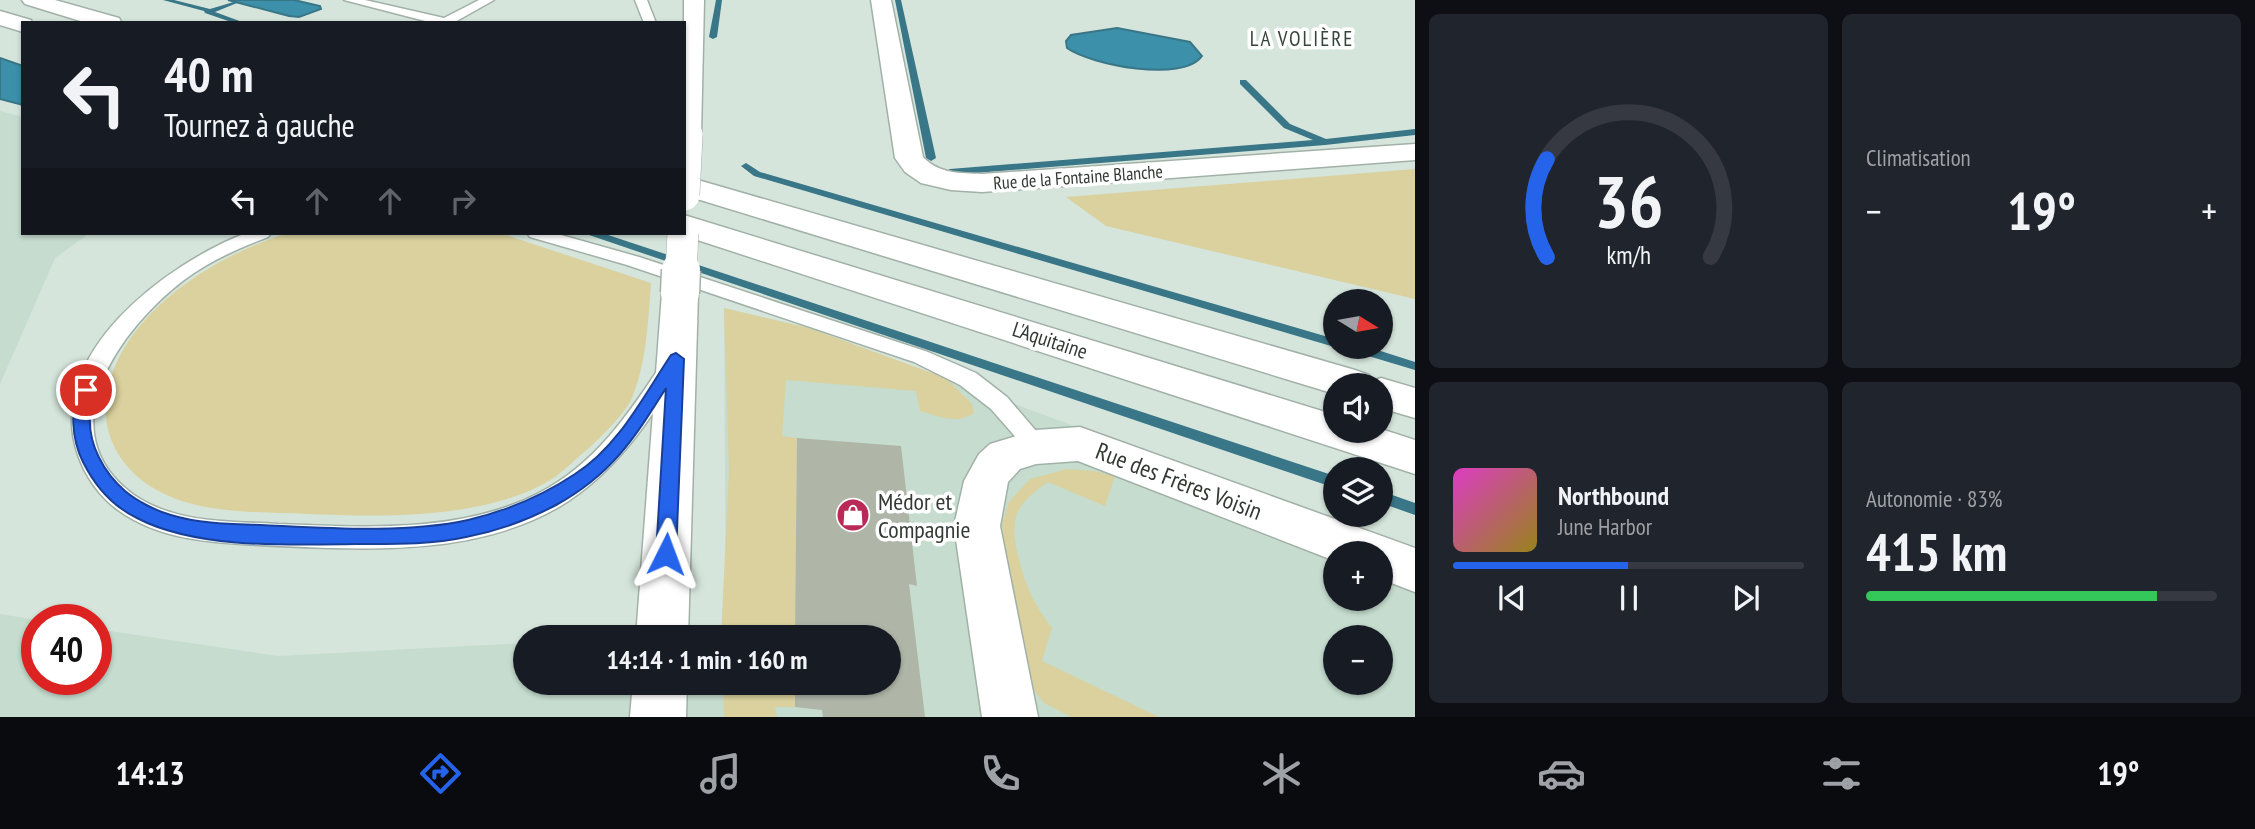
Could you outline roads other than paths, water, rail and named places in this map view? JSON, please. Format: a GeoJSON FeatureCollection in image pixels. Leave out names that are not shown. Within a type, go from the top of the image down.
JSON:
{"type":"FeatureCollection","features":[{"type":"Feature","properties":{"kind":"main road"},"geometry":{"type":"LineString","coordinates":[[34,0],[104,21]]}},
{"type":"Feature","properties":{"kind":"main road"},"geometry":{"type":"LineString","coordinates":[[686,155],[694,0]]}},
{"type":"Feature","properties":{"kind":"main road","name":"Rue de la Fontaine Blanche"},"geometry":{"type":"LineString","coordinates":[[881,0],[909,158],[915,169],[931,177],[954,182],[982,183],[1415,152]]}},
{"type":"Feature","properties":{"kind":"main road"},"geometry":{"type":"LineString","coordinates":[[0,18],[21,24]]}},
{"type":"Feature","properties":{"kind":"main road","name":"L'Aquitaine"},"geometry":{"type":"LineString","coordinates":[[686,186],[1323,375]]}},
{"type":"Feature","properties":{"kind":"main road","name":"L'Aquitaine"},"geometry":{"type":"LineString","coordinates":[[686,226],[1415,457]]}},
{"type":"Feature","properties":{"kind":"main road"},"geometry":{"type":"LineString","coordinates":[[663,625],[683,235]]}},
{"type":"Feature","properties":{"kind":"main road"},"geometry":{"type":"LineString","coordinates":[[1393,397],[1415,403]]}},
{"type":"Feature","properties":{"kind":"main road","name":"Rue des Frères Voisin"},"geometry":{"type":"LineString","coordinates":[[1010,717],[976,526],[979,497],[992,468],[1010,451],[1037,445],[1080,444],[1339,541]]}},
{"type":"Feature","properties":{"kind":"main road"},"geometry":{"type":"LineString","coordinates":[[1393,562],[1415,570]]}},
{"type":"Feature","properties":{"kind":"main road"},"geometry":{"type":"LineString","coordinates":[[658,717],[659,695]]}},
{"type":"Feature","properties":{"kind":"lane"},"geometry":{"type":"LineString","coordinates":[[350,0],[441,21]]}},
{"type":"Feature","properties":{"kind":"lane"},"geometry":{"type":"LineString","coordinates":[[447,21],[488,0]]}},
{"type":"Feature","properties":{"kind":"lane"},"geometry":{"type":"LineString","coordinates":[[642,0],[649,21]]}},
{"type":"Feature","properties":{"kind":"lane"},"geometry":{"type":"LineString","coordinates":[[406,13],[424,4]]}},
{"type":"Feature","properties":{"kind":"lane"},"geometry":{"type":"LineString","coordinates":[[258,235],[209,257],[152,296],[109,343],[95,366],[86,390],[81,418],[86,451],[98,472],[118,496],[142,512],[168,523],[203,531],[311,536],[392,536],[464,529],[504,519],[548,500],[584,478],[607,458],[626,437],[676,359]]}},
{"type":"Feature","properties":{"kind":"lane"},"geometry":{"type":"LineString","coordinates":[[543,235],[633,261],[921,357],[968,379],[999,403],[1037,445]]}},
{"type":"Feature","properties":{"kind":"water"},"geometry":{"type":"Polygon","coordinates":[[[228,0],[294,0],[320,6],[321,9],[299,17],[228,0]]]}},
{"type":"Feature","properties":{"kind":"water"},"geometry":{"type":"Polygon","coordinates":[[[1117,28],[1190,42],[1202,56],[1192,64],[1176,69],[1157,70],[1115,65],[1067,48],[1066,41],[1071,35],[1117,28]]]}},
{"type":"Feature","properties":{"kind":"water"},"geometry":{"type":"Polygon","coordinates":[[[0,58],[21,65],[21,104],[0,99],[0,58]]]}},
{"type":"Feature","properties":{"kind":"waterway"},"geometry":{"type":"LineString","coordinates":[[166,0],[211,11]]}},
{"type":"Feature","properties":{"kind":"waterway"},"geometry":{"type":"LineString","coordinates":[[713,37],[719,0]]}},
{"type":"Feature","properties":{"kind":"waterway"},"geometry":{"type":"LineString","coordinates":[[898,0],[931,158]]}},
{"type":"Feature","properties":{"kind":"waterway"},"geometry":{"type":"LineString","coordinates":[[211,11],[235,2]]}},
{"type":"Feature","properties":{"kind":"waterway"},"geometry":{"type":"LineString","coordinates":[[211,11],[207,12],[236,21]]}},
{"type":"Feature","properties":{"kind":"waterway"},"geometry":{"type":"LineString","coordinates":[[1243,82],[1287,126],[1325,142]]}},
{"type":"Feature","properties":{"kind":"waterway"},"geometry":{"type":"LineString","coordinates":[[1325,142],[1415,132]]}},
{"type":"Feature","properties":{"kind":"waterway"},"geometry":{"type":"LineString","coordinates":[[950,172],[1325,142]]}},
{"type":"Feature","properties":{"kind":"waterway"},"geometry":{"type":"LineString","coordinates":[[746,166],[757,174],[1323,339]]}},
{"type":"Feature","properties":{"kind":"waterway"},"geometry":{"type":"LineString","coordinates":[[599,235],[1323,478]]}},
{"type":"Feature","properties":{"kind":"waterway"},"geometry":{"type":"LineString","coordinates":[[1392,359],[1415,366]]}},
{"type":"Feature","properties":{"kind":"waterway"},"geometry":{"type":"LineString","coordinates":[[1393,501],[1415,509]]}},
{"type":"Feature","properties":{"kind":"place","name":"Médor et Compagnie"},"geometry":{"type":"Point","coordinates":[853,515]}},
{"type":"Feature","properties":{"kind":"district","name":"LA VOLIÈRE"},"geometry":{"type":"Point","coordinates":[1302,38]}}]}
